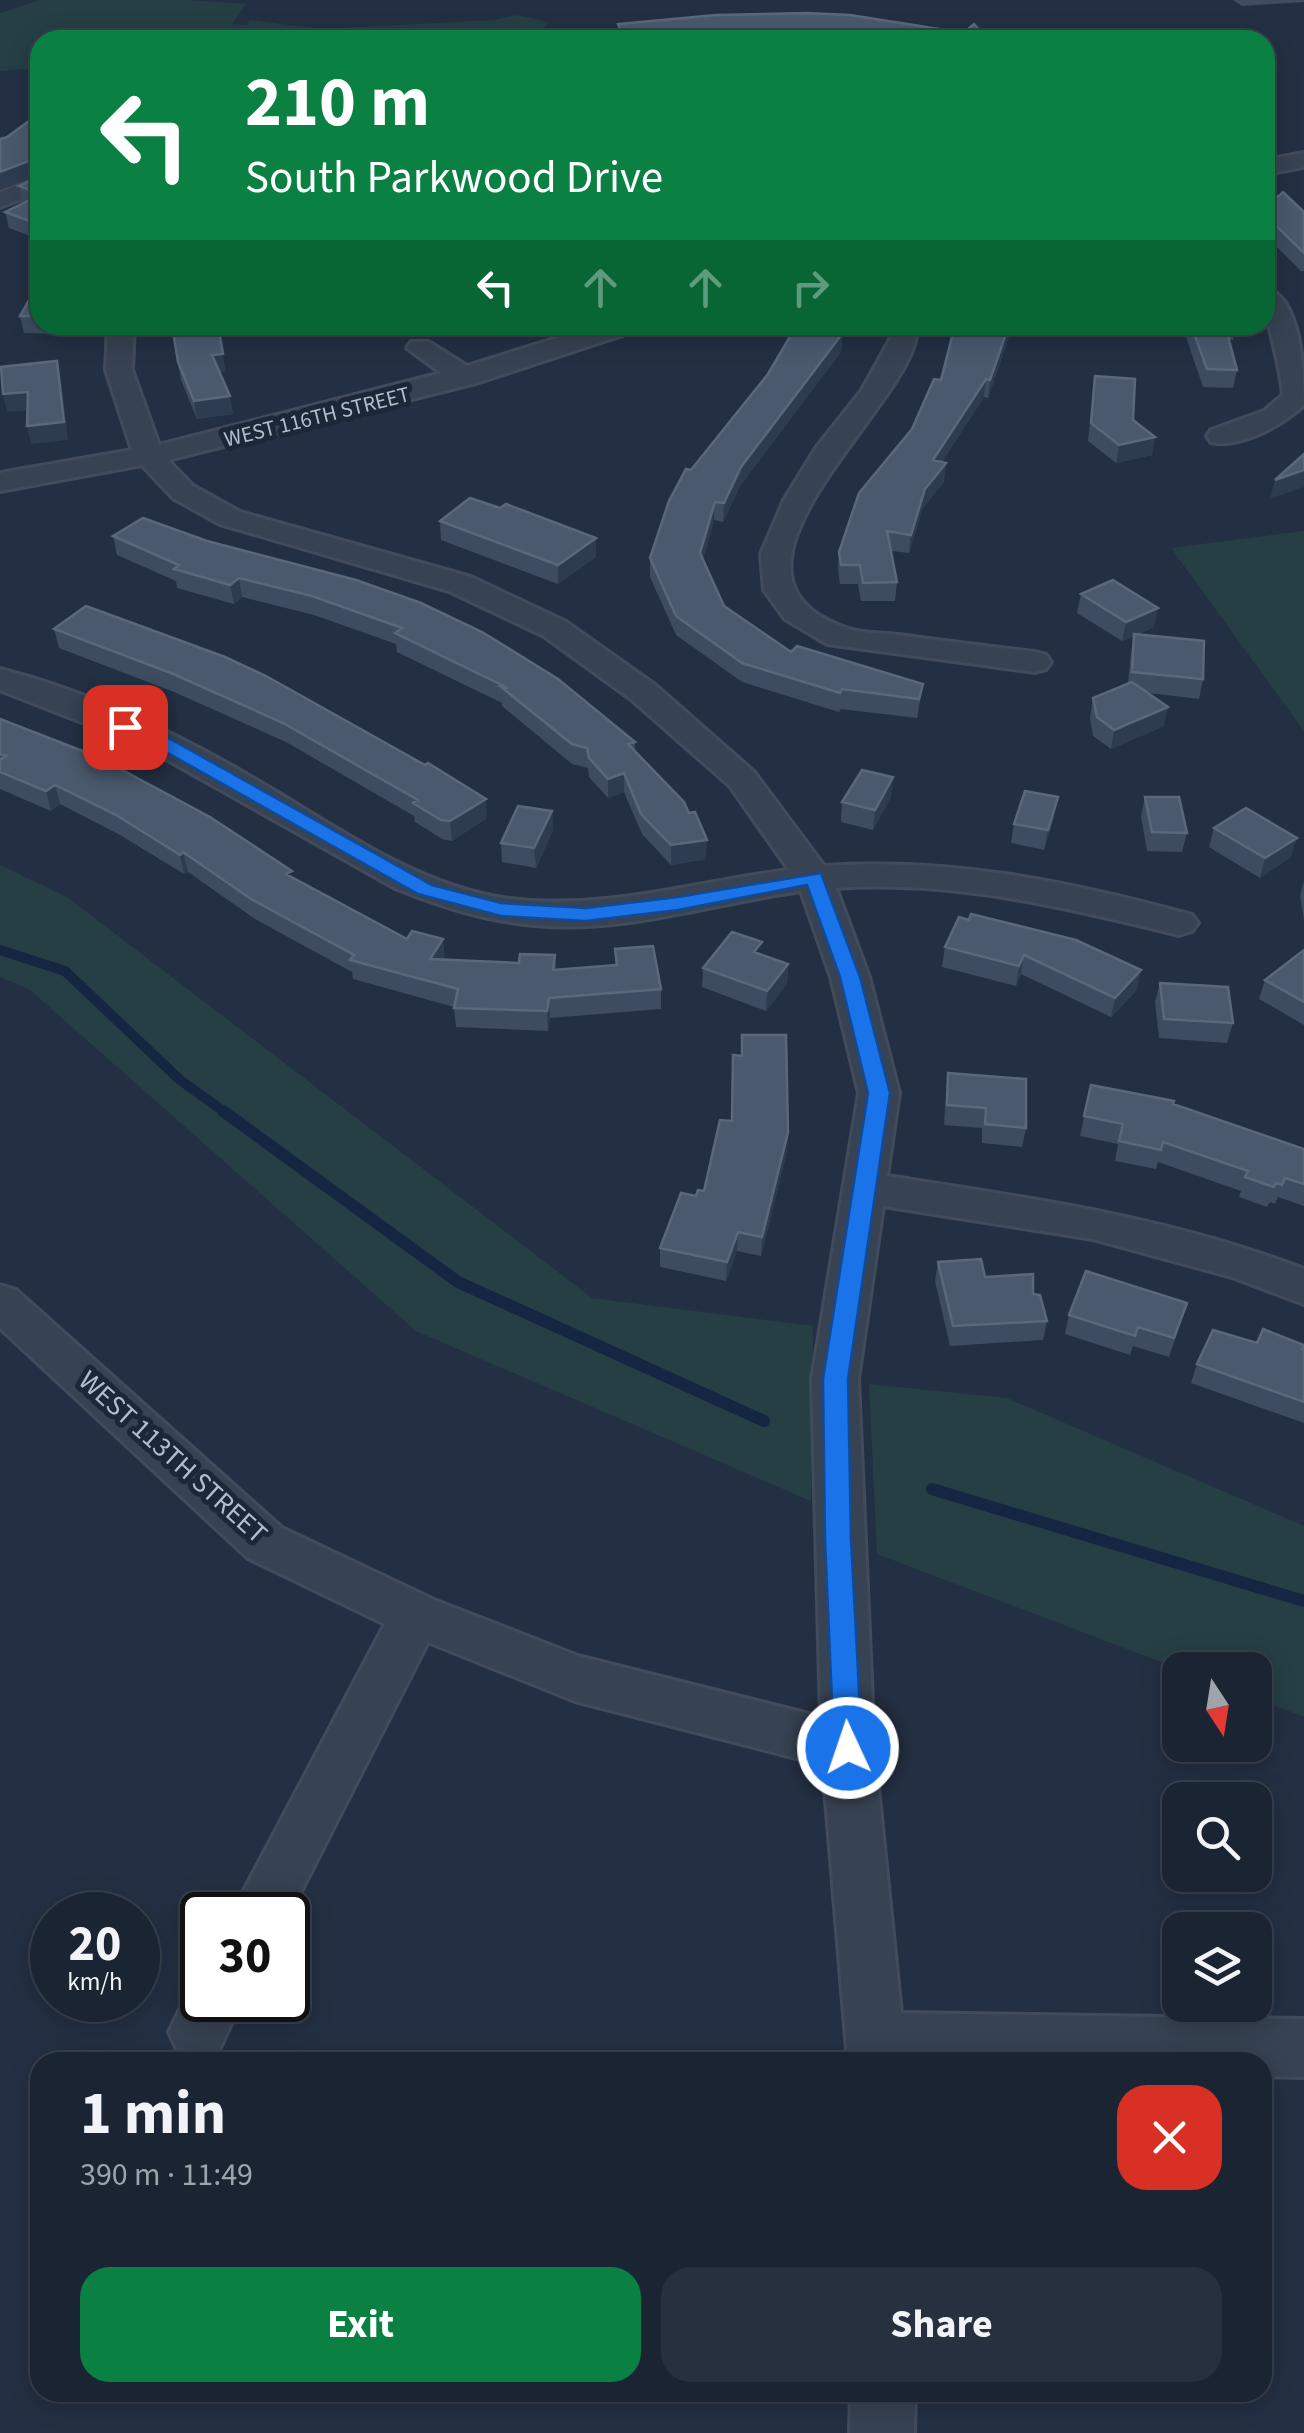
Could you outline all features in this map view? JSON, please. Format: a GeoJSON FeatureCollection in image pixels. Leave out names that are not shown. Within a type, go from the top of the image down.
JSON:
{"type":"FeatureCollection","features":[{"type":"Feature","properties":{"kind":"street"},"geometry":{"type":"LineString","coordinates":[[1275,164],[1304,160]]}},
{"type":"Feature","properties":{"kind":"street"},"geometry":{"type":"LineString","coordinates":[[0,200],[30,188]]}},
{"type":"Feature","properties":{"kind":"street"},"geometry":{"type":"LineString","coordinates":[[1220,436],[1274,417],[1298,397],[1294,363],[1275,312]]}},
{"type":"Feature","properties":{"kind":"street"},"geometry":{"type":"LineString","coordinates":[[120,335],[119,370],[148,455],[183,492],[230,518],[460,584],[555,629],[643,692],[742,779],[814,878],[850,977],[879,1093],[836,1379],[838,1539],[848,1748],[877,2052],[1304,2048]]}},
{"type":"Feature","properties":{"kind":"street","name":"WEST 116TH STREET"},"geometry":{"type":"LineString","coordinates":[[0,482],[224,440],[466,377],[595,335]]}},
{"type":"Feature","properties":{"kind":"street"},"geometry":{"type":"LineString","coordinates":[[906,335],[874,392],[826,454],[799,500],[776,554],[778,590],[796,612],[838,637],[1035,662]]}},
{"type":"Feature","properties":{"kind":"street"},"geometry":{"type":"LineString","coordinates":[[420,348],[466,377]]}},
{"type":"Feature","properties":{"kind":"street"},"geometry":{"type":"LineString","coordinates":[[0,678],[156,739],[425,890],[501,910],[586,914],[678,904],[814,878],[934,875],[1039,888],[1179,923]]}},
{"type":"Feature","properties":{"kind":"street"},"geometry":{"type":"LineString","coordinates":[[864,1188],[1093,1223],[1242,1263],[1304,1287]]}},
{"type":"Feature","properties":{"kind":"street","name":"WEST 113TH STREET"},"geometry":{"type":"LineString","coordinates":[[0,1302],[264,1543],[416,1615],[574,1678],[848,1748]]}},
{"type":"Feature","properties":{"kind":"street"},"geometry":{"type":"LineString","coordinates":[[271,1892],[416,1615]]}},
{"type":"Feature","properties":{"kind":"street"},"geometry":{"type":"LineString","coordinates":[[882,2433],[883,2402]]}},
{"type":"Feature","properties":{"kind":"green space"},"geometry":{"type":"Polygon","coordinates":[[[40,0],[189,0],[246,4],[232,24],[246,25],[250,20],[321,29],[493,20],[517,15],[549,22],[540,30],[30,30],[30,69],[0,71],[0,13],[40,0]]]}},
{"type":"Feature","properties":{"kind":"green space"},"geometry":{"type":"Polygon","coordinates":[[[1304,531],[1304,731],[1171,548],[1304,531]]]}},
{"type":"Feature","properties":{"kind":"green space"},"geometry":{"type":"Polygon","coordinates":[[[0,865],[67,897],[592,1298],[813,1326],[811,1501],[416,1331],[29,989],[0,977],[0,865]]]}},
{"type":"Feature","properties":{"kind":"green space"},"geometry":{"type":"Polygon","coordinates":[[[869,1384],[1007,1398],[1304,1526],[1304,1717],[1272,1705],[1272,1652],[1162,1652],[1162,1662],[877,1554],[869,1384]]]}},
{"type":"Feature","properties":{"kind":"building"},"geometry":{"type":"Polygon","coordinates":[[[716,15],[850,15],[946,30],[619,30],[618,24],[716,15]]]}},
{"type":"Feature","properties":{"kind":"building"},"geometry":{"type":"Polygon","coordinates":[[[30,120],[30,160],[0,172],[0,139],[30,120]]]}},
{"type":"Feature","properties":{"kind":"building"},"geometry":{"type":"Polygon","coordinates":[[[1283,192],[1304,212],[1304,253],[1275,225],[1275,195],[1283,192]]]}},
{"type":"Feature","properties":{"kind":"building"},"geometry":{"type":"Polygon","coordinates":[[[30,200],[30,221],[5,212],[30,200]]]}},
{"type":"Feature","properties":{"kind":"building"},"geometry":{"type":"Polygon","coordinates":[[[30,298],[30,316],[20,316],[30,298]]]}},
{"type":"Feature","properties":{"kind":"building"},"geometry":{"type":"Polygon","coordinates":[[[174,335],[220,335],[223,354],[212,355],[230,396],[194,401],[178,362],[174,335]]]}},
{"type":"Feature","properties":{"kind":"building"},"geometry":{"type":"Polygon","coordinates":[[[791,335],[841,335],[741,467],[724,503],[715,502],[700,553],[724,606],[791,652],[797,646],[923,684],[919,699],[842,689],[840,693],[742,663],[676,616],[650,558],[669,501],[686,469],[691,470],[768,374],[791,335]]]}},
{"type":"Feature","properties":{"kind":"building"},"geometry":{"type":"Polygon","coordinates":[[[952,335],[1006,335],[990,380],[986,379],[933,460],[946,463],[925,489],[911,535],[887,531],[897,582],[863,583],[860,565],[841,565],[839,552],[859,493],[912,429],[934,379],[941,380],[952,335]]]}},
{"type":"Feature","properties":{"kind":"building"},"geometry":{"type":"Polygon","coordinates":[[[1195,335],[1228,335],[1237,370],[1207,369],[1195,335]]]}},
{"type":"Feature","properties":{"kind":"building"},"geometry":{"type":"Polygon","coordinates":[[[57,361],[64,422],[27,426],[28,392],[3,394],[1,367],[57,361]]]}},
{"type":"Feature","properties":{"kind":"building"},"geometry":{"type":"Polygon","coordinates":[[[1095,376],[1135,379],[1133,420],[1155,437],[1119,445],[1091,423],[1095,376]]]}},
{"type":"Feature","properties":{"kind":"building"},"geometry":{"type":"Polygon","coordinates":[[[1304,454],[1304,470],[1275,480],[1304,454]]]}},
{"type":"Feature","properties":{"kind":"building"},"geometry":{"type":"Polygon","coordinates":[[[470,498],[500,508],[506,504],[596,538],[558,565],[440,521],[470,498]]]}},
{"type":"Feature","properties":{"kind":"building"},"geometry":{"type":"Polygon","coordinates":[[[143,518],[207,541],[356,580],[421,603],[482,632],[558,679],[635,742],[628,744],[684,802],[689,813],[695,812],[707,840],[671,845],[641,814],[624,773],[608,779],[589,758],[587,748],[572,744],[501,687],[508,688],[395,633],[402,628],[312,596],[239,578],[230,585],[174,569],[179,565],[113,536],[143,518]]]}},
{"type":"Feature","properties":{"kind":"building"},"geometry":{"type":"Polygon","coordinates":[[[1113,580],[1158,608],[1126,622],[1081,594],[1113,580]]]}},
{"type":"Feature","properties":{"kind":"building"},"geometry":{"type":"Polygon","coordinates":[[[86,606],[266,676],[425,765],[428,763],[486,799],[450,821],[441,820],[413,803],[418,800],[283,723],[171,673],[54,629],[86,606]]]}},
{"type":"Feature","properties":{"kind":"building"},"geometry":{"type":"Polygon","coordinates":[[[1134,634],[1204,641],[1203,679],[1132,672],[1134,634]]]}},
{"type":"Feature","properties":{"kind":"building"},"geometry":{"type":"Polygon","coordinates":[[[1132,682],[1168,707],[1114,730],[1097,717],[1093,698],[1132,682]]]}},
{"type":"Feature","properties":{"kind":"building"},"geometry":{"type":"Polygon","coordinates":[[[0,719],[98,757],[210,817],[292,871],[286,874],[407,939],[412,931],[443,939],[430,959],[519,963],[520,954],[555,955],[553,970],[617,965],[615,949],[653,946],[661,989],[549,998],[547,1011],[454,1008],[458,989],[350,960],[354,955],[251,899],[183,852],[180,855],[116,815],[55,785],[46,791],[0,772],[0,760],[6,756],[0,754],[0,719]]]}},
{"type":"Feature","properties":{"kind":"building"},"geometry":{"type":"Polygon","coordinates":[[[862,770],[893,777],[875,810],[842,802],[862,770]]]}},
{"type":"Feature","properties":{"kind":"building"},"geometry":{"type":"Polygon","coordinates":[[[1025,791],[1058,797],[1048,830],[1014,824],[1025,791]]]}},
{"type":"Feature","properties":{"kind":"building"},"geometry":{"type":"Polygon","coordinates":[[[1145,797],[1179,797],[1187,833],[1152,832],[1145,797]]]}},
{"type":"Feature","properties":{"kind":"building"},"geometry":{"type":"Polygon","coordinates":[[[518,806],[552,811],[534,848],[501,843],[518,806]]]}},
{"type":"Feature","properties":{"kind":"building"},"geometry":{"type":"Polygon","coordinates":[[[1246,808],[1297,838],[1265,858],[1214,828],[1246,808]]]}},
{"type":"Feature","properties":{"kind":"building"},"geometry":{"type":"Polygon","coordinates":[[[971,914],[1076,940],[1141,970],[1115,998],[1024,955],[1019,966],[945,947],[959,917],[969,920],[971,914]]]}},
{"type":"Feature","properties":{"kind":"building"},"geometry":{"type":"Polygon","coordinates":[[[732,932],[762,942],[754,952],[788,964],[767,991],[703,968],[732,932]]]}},
{"type":"Feature","properties":{"kind":"building"},"geometry":{"type":"Polygon","coordinates":[[[1304,950],[1304,1002],[1265,980],[1304,950]]]}},
{"type":"Feature","properties":{"kind":"building"},"geometry":{"type":"Polygon","coordinates":[[[1160,983],[1228,987],[1233,1023],[1164,1019],[1160,983]]]}},
{"type":"Feature","properties":{"kind":"building"},"geometry":{"type":"Polygon","coordinates":[[[742,1035],[786,1035],[788,1132],[762,1237],[738,1232],[727,1262],[660,1248],[681,1193],[696,1196],[698,1190],[704,1191],[720,1120],[732,1121],[733,1055],[742,1056],[742,1035]]]}},
{"type":"Feature","properties":{"kind":"building"},"geometry":{"type":"Polygon","coordinates":[[[948,1073],[1026,1079],[1026,1128],[985,1124],[986,1108],[947,1105],[948,1073]]]}},
{"type":"Feature","properties":{"kind":"building"},"geometry":{"type":"Polygon","coordinates":[[[1091,1085],[1174,1101],[1173,1104],[1304,1149],[1304,1184],[1285,1178],[1282,1185],[1276,1183],[1274,1187],[1245,1177],[1248,1171],[1163,1142],[1161,1150],[1119,1141],[1123,1124],[1084,1116],[1091,1085]]]}},
{"type":"Feature","properties":{"kind":"building"},"geometry":{"type":"Polygon","coordinates":[[[981,1259],[985,1277],[1033,1274],[1033,1294],[1040,1295],[1047,1321],[953,1326],[938,1262],[981,1259]]]}},
{"type":"Feature","properties":{"kind":"building"},"geometry":{"type":"Polygon","coordinates":[[[1086,1271],[1187,1303],[1174,1338],[1138,1327],[1135,1336],[1069,1315],[1086,1271]]]}},
{"type":"Feature","properties":{"kind":"building"},"geometry":{"type":"Polygon","coordinates":[[[1263,1329],[1304,1345],[1304,1402],[1197,1364],[1213,1330],[1257,1343],[1263,1329]]]}},
{"type":"Feature","properties":{"kind":"waterway"},"geometry":{"type":"LineString","coordinates":[[0,950],[65,971],[180,1080],[226,1113]]}},
{"type":"Feature","properties":{"kind":"waterway"},"geometry":{"type":"LineString","coordinates":[[223,1111],[458,1282],[764,1421]]}},
{"type":"Feature","properties":{"kind":"waterway"},"geometry":{"type":"LineString","coordinates":[[932,1489],[1304,1601]]}},
{"type":"Feature","properties":{"kind":"route"},"geometry":{"type":"LineString","coordinates":[[125,727],[156,739],[425,890],[501,910],[586,914],[678,904],[814,878],[850,977],[879,1093],[836,1379],[838,1539],[848,1748]]}}]}
